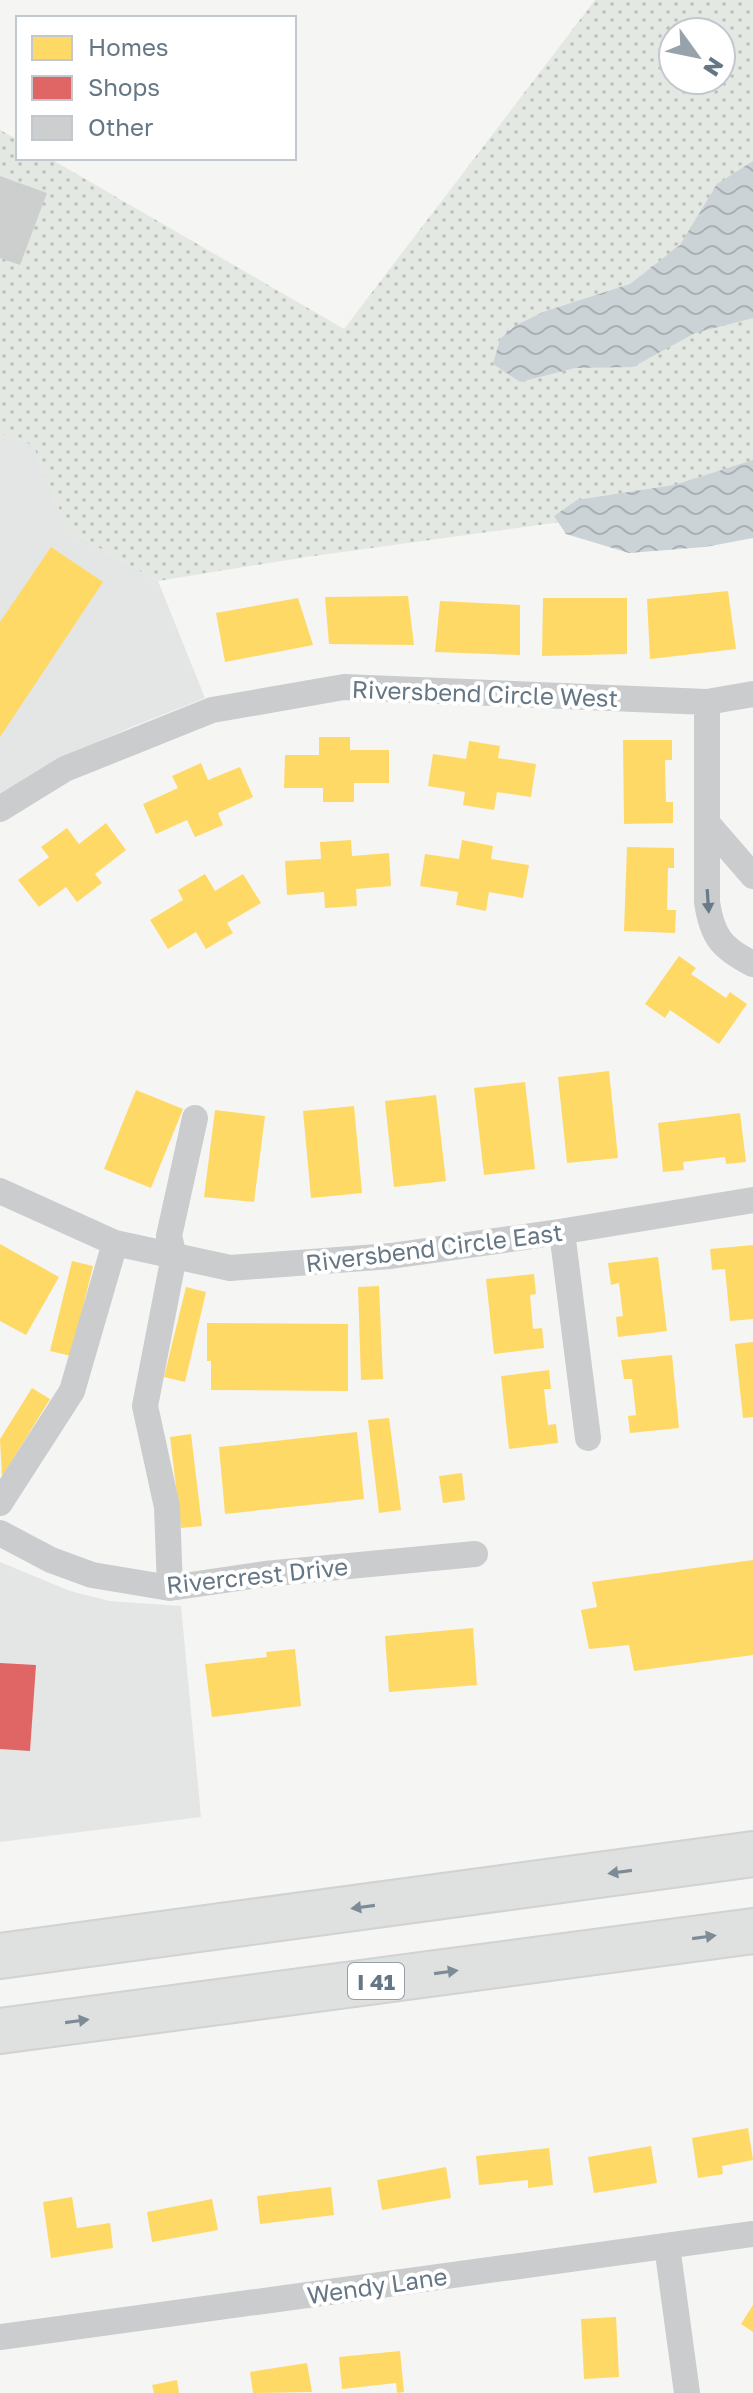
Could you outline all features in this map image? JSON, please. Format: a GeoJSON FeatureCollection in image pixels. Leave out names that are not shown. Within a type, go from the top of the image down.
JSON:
{"type":"FeatureCollection","features":[{"type":"Feature","properties":{"kind":"highway"},"geometry":{"type":"LineString","coordinates":[[0,1956],[753,1854]]}},
{"type":"Feature","properties":{"kind":"highway","name":"I 41"},"geometry":{"type":"LineString","coordinates":[[0,2031],[753,1931]]}},
{"type":"Feature","properties":{"kind":"highway"},"geometry":{"type":"LineString","coordinates":[[0,1932],[107,1941]]}},
{"type":"Feature","properties":{"kind":"street","name":"Riversbend Circle West"},"geometry":{"type":"LineString","coordinates":[[0,809],[65,769],[212,710],[344,687],[707,702],[753,694]]}},
{"type":"Feature","properties":{"kind":"street"},"geometry":{"type":"LineString","coordinates":[[707,702],[707,902],[710,928],[724,947],[753,964]]}},
{"type":"Feature","properties":{"kind":"street"},"geometry":{"type":"LineString","coordinates":[[707,823],[753,876]]}},
{"type":"Feature","properties":{"kind":"street"},"geometry":{"type":"LineString","coordinates":[[170,1588],[167,1507],[145,1406],[174,1256],[169,1236],[195,1118]]}},
{"type":"Feature","properties":{"kind":"street"},"geometry":{"type":"LineString","coordinates":[[0,1191],[115,1243],[72,1391],[0,1503]]}},
{"type":"Feature","properties":{"kind":"street","name":"Riversbend Circle East"},"geometry":{"type":"LineString","coordinates":[[115,1243],[230,1268],[388,1256],[562,1232],[753,1200]]}},
{"type":"Feature","properties":{"kind":"street"},"geometry":{"type":"LineString","coordinates":[[562,1232],[588,1438]]}},
{"type":"Feature","properties":{"kind":"street","name":"Rivercrest Drive"},"geometry":{"type":"LineString","coordinates":[[0,1533],[51,1560],[92,1575],[170,1588],[265,1574],[475,1554]]}},
{"type":"Feature","properties":{"kind":"street","name":"Wendy Lane"},"geometry":{"type":"LineString","coordinates":[[0,2337],[753,2234]]}},
{"type":"Feature","properties":{"kind":"street"},"geometry":{"type":"LineString","coordinates":[[667,2246],[687,2393]]}},
{"type":"Feature","properties":{"kind":"shaded area"},"geometry":{"type":"Polygon","coordinates":[[[595,0],[753,0],[753,480],[648,510],[306,557],[158,581],[68,530],[33,445],[0,433],[0,130],[16,139],[16,160],[52,160],[344,329],[595,0]]]}},
{"type":"Feature","properties":{"kind":"shaded area"},"geometry":{"type":"Polygon","coordinates":[[[0,433],[33,445],[68,530],[158,581],[205,698],[70,755],[0,799],[0,433]]]}},
{"type":"Feature","properties":{"kind":"shaded area"},"geometry":{"type":"Polygon","coordinates":[[[0,1562],[70,1591],[110,1601],[181,1606],[201,1817],[0,1842],[0,1562]]]}},
{"type":"Feature","properties":{"kind":"water"},"geometry":{"type":"Polygon","coordinates":[[[753,161],[753,318],[695,333],[633,367],[575,368],[520,382],[493,364],[500,339],[515,326],[543,312],[630,284],[680,245],[717,184],[753,161]]]}},
{"type":"Feature","properties":{"kind":"water"},"geometry":{"type":"Polygon","coordinates":[[[753,460],[753,538],[705,547],[629,553],[566,534],[554,516],[577,500],[674,485],[753,460]]]}},
{"type":"Feature","properties":{"kind":"building: Homes"},"geometry":{"type":"Polygon","coordinates":[[[51,547],[103,582],[0,737],[0,622],[51,547]]]}},
{"type":"Feature","properties":{"kind":"building: Homes"},"geometry":{"type":"Polygon","coordinates":[[[728,591],[736,649],[650,659],[647,599],[728,591]]]}},
{"type":"Feature","properties":{"kind":"building: Homes"},"geometry":{"type":"Polygon","coordinates":[[[408,596],[414,645],[329,644],[325,597],[408,596]]]}},
{"type":"Feature","properties":{"kind":"building: Homes"},"geometry":{"type":"Polygon","coordinates":[[[298,598],[313,645],[225,662],[216,613],[298,598]]]}},
{"type":"Feature","properties":{"kind":"building: Homes"},"geometry":{"type":"Polygon","coordinates":[[[543,598],[627,598],[627,654],[542,656],[543,598]]]}},
{"type":"Feature","properties":{"kind":"building: Homes"},"geometry":{"type":"Polygon","coordinates":[[[440,601],[520,605],[520,655],[435,652],[440,601]]]}},
{"type":"Feature","properties":{"kind":"building: Homes"},"geometry":{"type":"Polygon","coordinates":[[[319,737],[350,737],[350,750],[389,750],[389,783],[354,783],[354,802],[323,802],[323,788],[284,788],[285,755],[319,755],[319,737]]]}},
{"type":"Feature","properties":{"kind":"building: Homes"},"geometry":{"type":"Polygon","coordinates":[[[623,740],[672,740],[672,760],[665,760],[666,802],[673,802],[673,823],[624,824],[623,740]]]}},
{"type":"Feature","properties":{"kind":"building: Homes"},"geometry":{"type":"Polygon","coordinates":[[[469,741],[500,746],[498,758],[536,764],[531,797],[497,792],[494,810],[463,805],[465,792],[428,786],[433,754],[466,759],[469,741]]]}},
{"type":"Feature","properties":{"kind":"building: Homes"},"geometry":{"type":"Polygon","coordinates":[[[201,763],[208,780],[240,767],[253,797],[218,813],[223,825],[195,837],[187,820],[156,834],[143,804],[178,788],[172,776],[201,763]]]}},
{"type":"Feature","properties":{"kind":"building: Homes"},"geometry":{"type":"Polygon","coordinates":[[[106,823],[126,850],[95,874],[102,883],[77,902],[66,887],[39,907],[18,880],[49,857],[41,847],[67,828],[79,844],[106,823]]]}},
{"type":"Feature","properties":{"kind":"building: Homes"},"geometry":{"type":"Polygon","coordinates":[[[351,840],[352,856],[389,853],[391,886],[356,889],[357,906],[325,908],[324,892],[287,895],[285,861],[321,859],[320,842],[351,840]]]}},
{"type":"Feature","properties":{"kind":"building: Homes"},"geometry":{"type":"Polygon","coordinates":[[[462,840],[493,846],[491,859],[529,865],[523,898],[489,892],[486,911],[456,905],[458,892],[420,886],[425,854],[459,859],[462,840]]]}},
{"type":"Feature","properties":{"kind":"building: Homes"},"geometry":{"type":"Polygon","coordinates":[[[627,847],[674,848],[674,868],[668,868],[667,910],[676,910],[675,933],[624,931],[627,847]]]}},
{"type":"Feature","properties":{"kind":"building: Homes"},"geometry":{"type":"Polygon","coordinates":[[[205,874],[215,891],[243,874],[261,903],[227,923],[233,933],[206,949],[196,932],[168,949],[150,920],[183,900],[178,890],[205,874]]]}},
{"type":"Feature","properties":{"kind":"building: Homes"},"geometry":{"type":"Polygon","coordinates":[[[679,956],[696,968],[691,974],[726,998],[730,992],[747,1004],[719,1044],[670,1010],[665,1018],[645,1004],[679,956]]]}},
{"type":"Feature","properties":{"kind":"building: Homes"},"geometry":{"type":"Polygon","coordinates":[[[609,1071],[618,1158],[567,1163],[558,1077],[609,1071]]]}},
{"type":"Feature","properties":{"kind":"building: Homes"},"geometry":{"type":"Polygon","coordinates":[[[525,1082],[535,1169],[484,1175],[474,1088],[525,1082]]]}},
{"type":"Feature","properties":{"kind":"building: Homes"},"geometry":{"type":"Polygon","coordinates":[[[136,1090],[183,1109],[151,1188],[104,1169],[136,1090]]]}},
{"type":"Feature","properties":{"kind":"building: Homes"},"geometry":{"type":"Polygon","coordinates":[[[436,1095],[446,1181],[394,1187],[385,1101],[436,1095]]]}},
{"type":"Feature","properties":{"kind":"building: Homes"},"geometry":{"type":"Polygon","coordinates":[[[354,1106],[362,1193],[311,1198],[303,1111],[354,1106]]]}},
{"type":"Feature","properties":{"kind":"building: Homes"},"geometry":{"type":"Polygon","coordinates":[[[215,1110],[265,1116],[254,1202],[204,1197],[215,1110]]]}},
{"type":"Feature","properties":{"kind":"building: Homes"},"geometry":{"type":"Polygon","coordinates":[[[740,1113],[746,1162],[726,1164],[725,1157],[683,1162],[684,1170],[663,1172],[658,1123],[740,1113]]]}},
{"type":"Feature","properties":{"kind":"building: Homes"},"geometry":{"type":"Polygon","coordinates":[[[0,1244],[59,1277],[26,1335],[0,1321],[0,1244]]]}},
{"type":"Feature","properties":{"kind":"building: Homes"},"geometry":{"type":"Polygon","coordinates":[[[753,1245],[753,1319],[730,1321],[725,1269],[712,1270],[710,1249],[753,1245]]]}},
{"type":"Feature","properties":{"kind":"building: Homes"},"geometry":{"type":"Polygon","coordinates":[[[658,1257],[667,1331],[618,1337],[616,1317],[623,1316],[619,1283],[611,1285],[608,1263],[658,1257]]]}},
{"type":"Feature","properties":{"kind":"building: Homes"},"geometry":{"type":"Polygon","coordinates":[[[72,1261],[93,1266],[71,1356],[50,1351],[72,1261]]]}},
{"type":"Feature","properties":{"kind":"building: Homes"},"geometry":{"type":"Polygon","coordinates":[[[534,1274],[536,1294],[530,1295],[533,1329],[542,1328],[544,1348],[494,1354],[486,1279],[534,1274]]]}},
{"type":"Feature","properties":{"kind":"building: Homes"},"geometry":{"type":"Polygon","coordinates":[[[379,1286],[383,1379],[361,1380],[358,1287],[379,1286]]]}},
{"type":"Feature","properties":{"kind":"building: Homes"},"geometry":{"type":"Polygon","coordinates":[[[186,1287],[206,1292],[185,1382],[164,1377],[186,1287]]]}},
{"type":"Feature","properties":{"kind":"building: Homes"},"geometry":{"type":"Polygon","coordinates":[[[207,1323],[348,1324],[348,1391],[211,1390],[207,1323]]]}},
{"type":"Feature","properties":{"kind":"building: Homes"},"geometry":{"type":"Polygon","coordinates":[[[753,1342],[753,1417],[743,1418],[735,1344],[753,1342]]]}},
{"type":"Feature","properties":{"kind":"building: Homes"},"geometry":{"type":"Polygon","coordinates":[[[672,1355],[679,1428],[630,1433],[628,1416],[636,1415],[632,1379],[624,1379],[621,1360],[672,1355]]]}},
{"type":"Feature","properties":{"kind":"building: Homes"},"geometry":{"type":"Polygon","coordinates":[[[549,1370],[551,1389],[544,1389],[548,1425],[556,1424],[558,1443],[509,1449],[501,1376],[549,1370]]]}},
{"type":"Feature","properties":{"kind":"building: Homes"},"geometry":{"type":"Polygon","coordinates":[[[32,1388],[50,1399],[2,1477],[0,1439],[32,1388]]]}},
{"type":"Feature","properties":{"kind":"building: Homes"},"geometry":{"type":"Polygon","coordinates":[[[389,1418],[401,1510],[379,1513],[368,1420],[389,1418]]]}},
{"type":"Feature","properties":{"kind":"building: Homes"},"geometry":{"type":"Polygon","coordinates":[[[357,1432],[364,1499],[225,1514],[219,1447],[357,1432]]]}},
{"type":"Feature","properties":{"kind":"building: Homes"},"geometry":{"type":"Polygon","coordinates":[[[191,1434],[202,1526],[181,1528],[170,1437],[191,1434]]]}},
{"type":"Feature","properties":{"kind":"building: Homes"},"geometry":{"type":"Polygon","coordinates":[[[462,1473],[465,1500],[443,1503],[439,1476],[462,1473]]]}},
{"type":"Feature","properties":{"kind":"building: Homes"},"geometry":{"type":"Polygon","coordinates":[[[753,1560],[753,1655],[634,1671],[629,1645],[589,1649],[581,1610],[597,1607],[592,1582],[753,1560]]]}},
{"type":"Feature","properties":{"kind":"building: Homes"},"geometry":{"type":"Polygon","coordinates":[[[473,1628],[477,1685],[389,1692],[385,1636],[473,1628]]]}},
{"type":"Feature","properties":{"kind":"building: Homes"},"geometry":{"type":"Polygon","coordinates":[[[295,1649],[301,1706],[212,1717],[205,1664],[267,1657],[266,1652],[295,1649]]]}},
{"type":"Feature","properties":{"kind":"building: Homes"},"geometry":{"type":"Polygon","coordinates":[[[748,2128],[753,2160],[722,2166],[723,2174],[698,2178],[692,2138],[748,2128]]]}},
{"type":"Feature","properties":{"kind":"building: Homes"},"geometry":{"type":"Polygon","coordinates":[[[651,2146],[657,2183],[594,2193],[588,2157],[651,2146]]]}},
{"type":"Feature","properties":{"kind":"building: Homes"},"geometry":{"type":"Polygon","coordinates":[[[549,2148],[553,2185],[528,2188],[528,2180],[479,2185],[476,2156],[549,2148]]]}},
{"type":"Feature","properties":{"kind":"building: Homes"},"geometry":{"type":"Polygon","coordinates":[[[446,2167],[451,2198],[382,2210],[377,2180],[446,2167]]]}},
{"type":"Feature","properties":{"kind":"building: Homes"},"geometry":{"type":"Polygon","coordinates":[[[331,2187],[334,2215],[260,2224],[257,2196],[331,2187]]]}},
{"type":"Feature","properties":{"kind":"building: Homes"},"geometry":{"type":"Polygon","coordinates":[[[72,2197],[77,2228],[110,2223],[113,2248],[51,2258],[43,2202],[72,2197]]]}},
{"type":"Feature","properties":{"kind":"building: Homes"},"geometry":{"type":"Polygon","coordinates":[[[212,2199],[218,2230],[152,2242],[147,2212],[212,2199]]]}},
{"type":"Feature","properties":{"kind":"building: Homes"},"geometry":{"type":"Polygon","coordinates":[[[753,2305],[753,2332],[741,2324],[753,2305]]]}},
{"type":"Feature","properties":{"kind":"building: Homes"},"geometry":{"type":"Polygon","coordinates":[[[616,2317],[619,2377],[584,2379],[581,2319],[616,2317]]]}},
{"type":"Feature","properties":{"kind":"building: Homes"},"geometry":{"type":"Polygon","coordinates":[[[400,2351],[404,2392],[397,2393],[396,2383],[342,2389],[339,2357],[400,2351]]]}},
{"type":"Feature","properties":{"kind":"building: Homes"},"geometry":{"type":"Polygon","coordinates":[[[307,2363],[312,2392],[253,2393],[250,2372],[307,2363]]]}},
{"type":"Feature","properties":{"kind":"building: Homes"},"geometry":{"type":"Polygon","coordinates":[[[177,2380],[179,2393],[154,2393],[152,2385],[177,2380]]]}},
{"type":"Feature","properties":{"kind":"building: Shops"},"geometry":{"type":"Polygon","coordinates":[[[0,1663],[36,1665],[30,1751],[0,1749],[0,1663]]]}},
{"type":"Feature","properties":{"kind":"building: Other"},"geometry":{"type":"Polygon","coordinates":[[[0,176],[47,193],[20,265],[0,258],[0,176]]]}}]}
